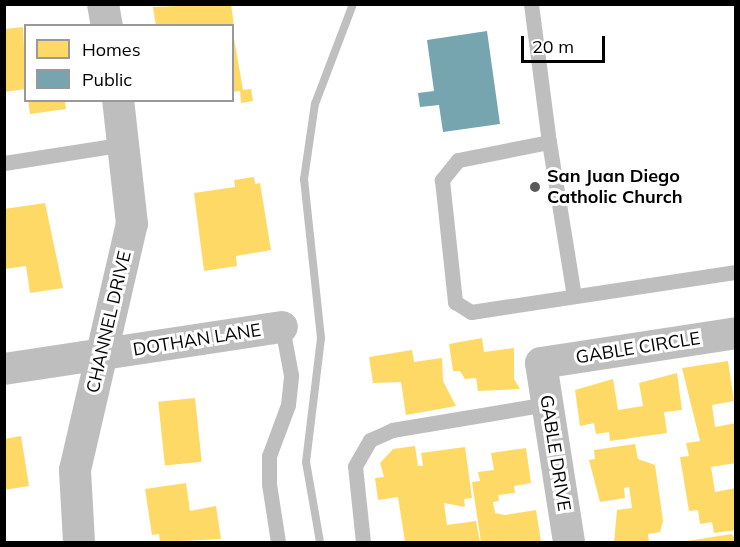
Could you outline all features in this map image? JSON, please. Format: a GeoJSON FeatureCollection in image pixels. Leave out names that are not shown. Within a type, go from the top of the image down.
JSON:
{"type":"FeatureCollection","features":[{"type":"Feature","properties":{"kind":"street"},"geometry":{"type":"LineString","coordinates":[[103,4],[107,24]]}},
{"type":"Feature","properties":{"kind":"street","name":"CHANNEL DRIVE"},"geometry":{"type":"LineString","coordinates":[[79,543],[75,470],[132,224],[125,144],[118,102]]}},
{"type":"Feature","properties":{"kind":"street","name":"DOTHAN LANE"},"geometry":{"type":"LineString","coordinates":[[4,369],[282,327]]}},
{"type":"Feature","properties":{"kind":"street","name":"GABLE CIRCLE"},"geometry":{"type":"LineString","coordinates":[[541,363],[735,333]]}},
{"type":"Feature","properties":{"kind":"street","name":"GABLE DRIVE"},"geometry":{"type":"LineString","coordinates":[[541,363],[569,543]]}},
{"type":"Feature","properties":{"kind":"lane"},"geometry":{"type":"LineString","coordinates":[[531,4],[549,142],[574,296]]}},
{"type":"Feature","properties":{"kind":"lane"},"geometry":{"type":"LineString","coordinates":[[549,142],[458,159],[442,180],[455,302],[471,312],[735,272]]}},
{"type":"Feature","properties":{"kind":"lane"},"geometry":{"type":"LineString","coordinates":[[4,163],[125,144]]}},
{"type":"Feature","properties":{"kind":"lane"},"geometry":{"type":"LineString","coordinates":[[278,543],[269,484],[269,456],[288,405],[291,375],[282,327]]}},
{"type":"Feature","properties":{"kind":"lane"},"geometry":{"type":"LineString","coordinates":[[363,543],[355,466],[370,440],[392,430],[548,404]]}},
{"type":"Feature","properties":{"kind":"building: Homes"},"geometry":{"type":"Polygon","coordinates":[[[231,4],[234,24],[156,24],[153,7],[231,4]]]}},
{"type":"Feature","properties":{"kind":"building: Homes"},"geometry":{"type":"Polygon","coordinates":[[[23,27],[24,89],[4,92],[4,29],[23,27]]]}},
{"type":"Feature","properties":{"kind":"building: Homes"},"geometry":{"type":"Polygon","coordinates":[[[234,38],[243,90],[251,89],[253,101],[241,103],[240,91],[234,92],[234,38]]]}},
{"type":"Feature","properties":{"kind":"building: Homes"},"geometry":{"type":"Polygon","coordinates":[[[28,102],[65,102],[66,109],[30,114],[28,102]]]}},
{"type":"Feature","properties":{"kind":"building: Homes"},"geometry":{"type":"Polygon","coordinates":[[[254,177],[255,184],[260,183],[271,250],[236,256],[237,266],[204,271],[194,193],[235,187],[234,180],[254,177]]]}},
{"type":"Feature","properties":{"kind":"building: Homes"},"geometry":{"type":"Polygon","coordinates":[[[45,203],[63,288],[30,293],[26,266],[4,269],[4,209],[45,203]]]}},
{"type":"Feature","properties":{"kind":"building: Homes"},"geometry":{"type":"Polygon","coordinates":[[[482,338],[484,352],[514,348],[514,379],[520,389],[478,391],[476,378],[465,379],[460,371],[453,371],[449,344],[482,338]]]}},
{"type":"Feature","properties":{"kind":"building: Homes"},"geometry":{"type":"Polygon","coordinates":[[[412,350],[414,362],[442,358],[443,381],[456,406],[406,415],[401,382],[373,383],[369,357],[412,350]]]}},
{"type":"Feature","properties":{"kind":"building: Homes"},"geometry":{"type":"Polygon","coordinates":[[[728,361],[734,401],[712,405],[715,427],[736,423],[736,463],[711,467],[715,492],[736,488],[736,530],[714,533],[712,522],[700,524],[698,510],[689,511],[680,457],[689,456],[686,443],[700,441],[682,368],[728,361]]]}},
{"type":"Feature","properties":{"kind":"building: Homes"},"geometry":{"type":"Polygon","coordinates":[[[677,373],[682,410],[664,412],[667,433],[610,441],[609,432],[596,434],[594,423],[580,426],[575,390],[613,379],[618,410],[643,406],[639,383],[677,373]]]}},
{"type":"Feature","properties":{"kind":"building: Homes"},"geometry":{"type":"Polygon","coordinates":[[[195,398],[202,462],[165,466],[158,402],[195,398]]]}},
{"type":"Feature","properties":{"kind":"building: Homes"},"geometry":{"type":"Polygon","coordinates":[[[21,436],[29,486],[4,490],[4,439],[21,436]]]}},
{"type":"Feature","properties":{"kind":"building: Homes"},"geometry":{"type":"Polygon","coordinates":[[[635,444],[638,459],[655,465],[663,521],[660,532],[648,534],[649,542],[614,542],[617,510],[632,508],[629,487],[624,488],[625,498],[600,502],[589,460],[595,459],[594,450],[635,444]]]}},
{"type":"Feature","properties":{"kind":"building: Homes"},"geometry":{"type":"Polygon","coordinates":[[[415,446],[418,466],[423,466],[421,453],[465,447],[472,498],[464,499],[465,507],[444,503],[447,525],[476,521],[480,542],[405,542],[398,497],[378,500],[375,478],[384,477],[380,463],[393,449],[415,446]]]}},
{"type":"Feature","properties":{"kind":"building: Homes"},"geometry":{"type":"Polygon","coordinates":[[[526,448],[531,483],[514,486],[515,493],[498,495],[499,501],[493,502],[495,513],[505,515],[536,510],[541,542],[481,542],[472,482],[480,481],[478,472],[494,470],[491,453],[526,448]]]}},
{"type":"Feature","properties":{"kind":"building: Homes"},"geometry":{"type":"Polygon","coordinates":[[[186,483],[190,511],[216,506],[221,539],[160,542],[159,534],[152,535],[145,489],[186,483]]]}},
{"type":"Feature","properties":{"kind":"building: Homes"},"geometry":{"type":"Polygon","coordinates":[[[732,534],[736,542],[687,542],[687,541],[732,534]]]}},
{"type":"Feature","properties":{"kind":"building: Public"},"geometry":{"type":"Polygon","coordinates":[[[487,31],[500,124],[443,132],[439,105],[420,107],[418,93],[434,91],[427,40],[487,31]]]}},
{"type":"Feature","properties":{"kind":"waterway"},"geometry":{"type":"LineString","coordinates":[[320,542],[306,462],[321,338],[304,179],[315,104],[353,4]]}},
{"type":"Feature","properties":{"kind":"place","name":"San Juan Diego Catholic Church"},"geometry":{"type":"Point","coordinates":[535,187]}}]}
